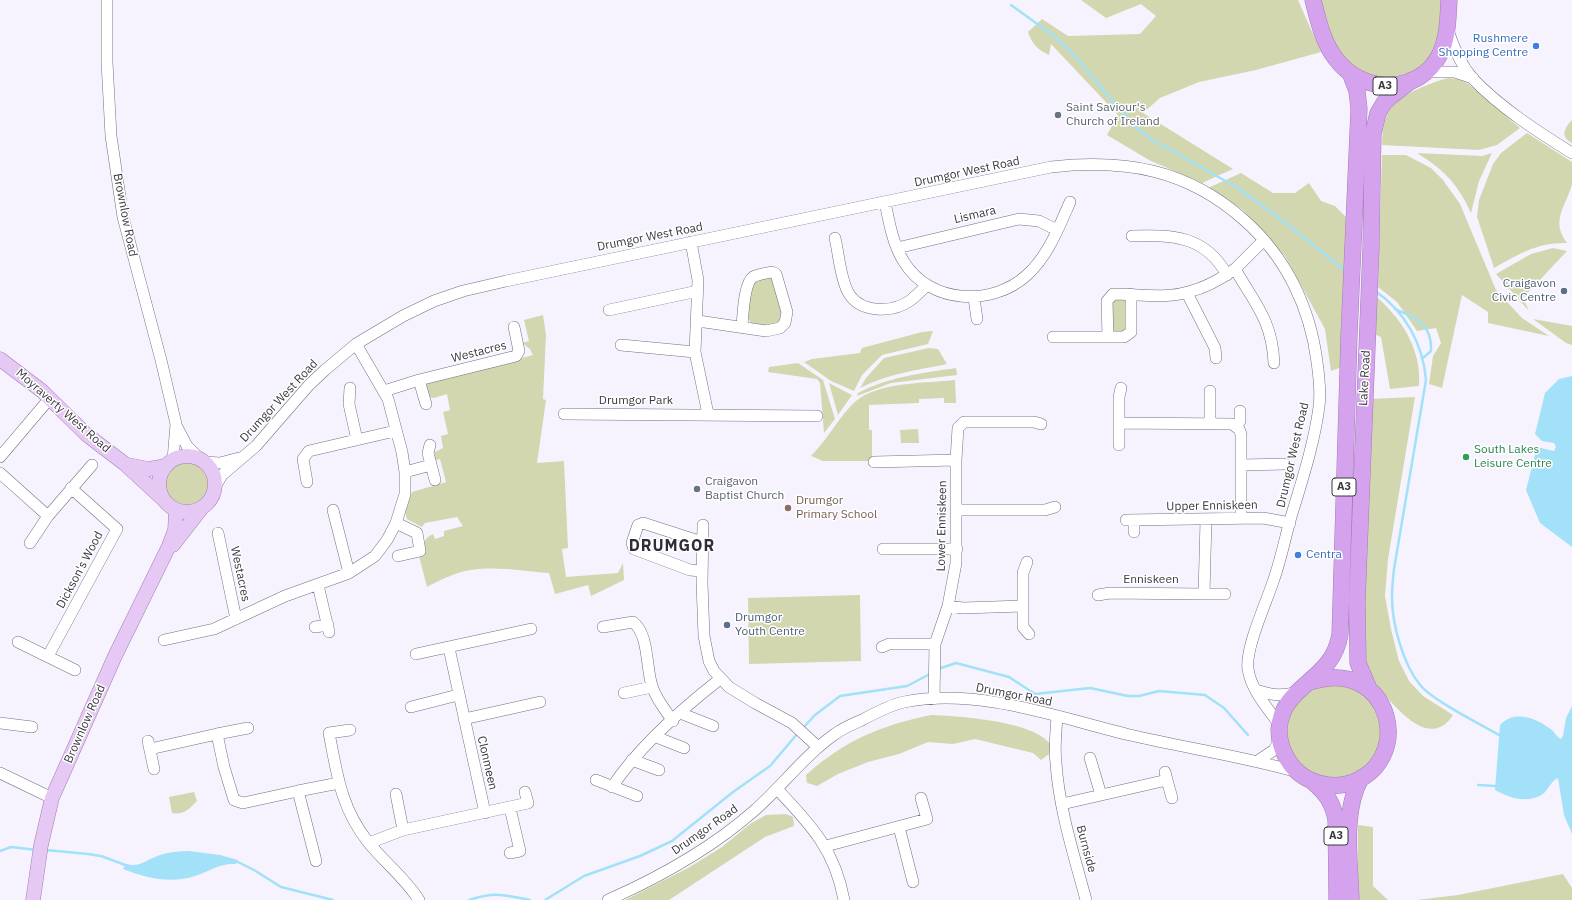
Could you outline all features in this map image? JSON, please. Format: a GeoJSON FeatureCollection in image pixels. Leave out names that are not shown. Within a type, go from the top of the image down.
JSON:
{"type":"FeatureCollection","features":[{"type":"Feature","properties":{"kind":"highway","name":"A3"},"geometry":{"type":"LineString","coordinates":[[1313,0],[1329,49],[1336,59],[1351,75],[1365,82],[1380,86],[1390,86],[1419,76],[1440,55],[1447,28],[1449,0]]}},
{"type":"Feature","properties":{"kind":"highway","name":"Lake Road"},"geometry":{"type":"LineString","coordinates":[[1310,682],[1331,661],[1338,647],[1340,634],[1359,110],[1357,91],[1351,75]]}},
{"type":"Feature","properties":{"kind":"highway","name":"Lake Road"},"geometry":{"type":"LineString","coordinates":[[1369,690],[1358,663],[1357,602],[1364,400],[1370,287],[1371,183],[1375,122],[1378,113],[1390,97],[1419,76]]}},
{"type":"Feature","properties":{"kind":"highway","name":"A3"},"geometry":{"type":"LineString","coordinates":[[1305,777],[1332,786],[1343,785],[1361,778],[1378,764],[1383,755],[1388,739],[1388,723],[1383,707],[1369,690],[1356,681],[1341,677],[1325,677],[1310,682],[1295,693],[1286,705],[1280,732],[1283,752],[1290,763],[1305,777],[1322,789],[1334,808],[1336,820],[1337,900]]}},
{"type":"Feature","properties":{"kind":"highway","name":"A3"},"geometry":{"type":"LineString","coordinates":[[1351,900],[1349,816],[1352,798],[1361,778]]}},
{"type":"Feature","properties":{"kind":"main road","name":"Moyraverty West Road"},"geometry":{"type":"LineString","coordinates":[[0,359],[50,398],[87,435],[125,464],[163,499]]}},
{"type":"Feature","properties":{"kind":"main road"},"geometry":{"type":"LineString","coordinates":[[187,456],[202,461],[213,473],[215,487],[213,496],[201,508],[189,512],[176,510],[163,499],[159,482],[161,473],[170,463],[187,456]]}},
{"type":"Feature","properties":{"kind":"main road","name":"Moyraverty West Road"},"geometry":{"type":"LineString","coordinates":[[125,464],[149,470],[170,463]]}},
{"type":"Feature","properties":{"kind":"main road","name":"Brownlow Road"},"geometry":{"type":"LineString","coordinates":[[163,558],[201,508]]}},
{"type":"Feature","properties":{"kind":"main road","name":"Brownlow Road"},"geometry":{"type":"LineString","coordinates":[[33,900],[40,845],[52,798],[102,685],[163,558],[175,530],[176,510]]}},
{"type":"Feature","properties":{"kind":"street","name":"Brownlow Road"},"geometry":{"type":"LineString","coordinates":[[107,0],[107,62],[111,136],[123,217],[161,360],[176,424],[187,446],[202,461]]}},
{"type":"Feature","properties":{"kind":"street"},"geometry":{"type":"LineString","coordinates":[[1447,28],[1455,49],[1473,78],[1518,117],[1572,153]]}},
{"type":"Feature","properties":{"kind":"street"},"geometry":{"type":"LineString","coordinates":[[1419,76],[1455,72],[1473,78]]}},
{"type":"Feature","properties":{"kind":"street","name":"Drumgor West Road"},"geometry":{"type":"LineString","coordinates":[[215,487],[222,475],[256,446],[309,385],[356,344],[403,316],[463,291],[605,259],[1051,167],[1096,163],[1114,164],[1151,170],[1200,189],[1226,204],[1252,227],[1286,269],[1304,304],[1314,345],[1319,386],[1319,406],[1304,472],[1290,523],[1275,576],[1249,656],[1249,671],[1256,690],[1280,732]]}},
{"type":"Feature","properties":{"kind":"street"},"geometry":{"type":"LineString","coordinates":[[885,202],[897,248],[908,267],[927,285],[953,294],[974,298],[988,295],[1009,287],[1026,276],[1037,264],[1057,230],[1070,202]]}},
{"type":"Feature","properties":{"kind":"street","name":"Lismara"},"geometry":{"type":"LineString","coordinates":[[897,248],[1019,219],[1039,221],[1057,230]]}},
{"type":"Feature","properties":{"kind":"street"},"geometry":{"type":"LineString","coordinates":[[1137,239],[1164,236],[1189,240],[1210,253],[1231,272],[1261,310],[1272,338],[1274,363]]}},
{"type":"Feature","properties":{"kind":"street"},"geometry":{"type":"LineString","coordinates":[[835,238],[848,292],[854,299],[864,306],[880,309],[901,305],[911,300],[927,285]]}},
{"type":"Feature","properties":{"kind":"street"},"geometry":{"type":"LineString","coordinates":[[1108,337],[1107,301],[1113,294],[1175,295],[1187,293],[1231,272],[1264,240]]}},
{"type":"Feature","properties":{"kind":"street"},"geometry":{"type":"LineString","coordinates":[[691,242],[696,268],[698,291],[698,321],[695,352],[708,414]]}},
{"type":"Feature","properties":{"kind":"street"},"geometry":{"type":"LineString","coordinates":[[698,321],[774,330],[780,328],[785,323],[787,312],[776,274],[772,272],[757,275],[750,280],[747,286],[742,326]]}},
{"type":"Feature","properties":{"kind":"street"},"geometry":{"type":"LineString","coordinates":[[609,310],[698,291]]}},
{"type":"Feature","properties":{"kind":"street"},"geometry":{"type":"LineString","coordinates":[[1187,293],[1215,348],[1216,358]]}},
{"type":"Feature","properties":{"kind":"street"},"geometry":{"type":"LineString","coordinates":[[1053,337],[1124,337],[1131,332],[1131,294]]}},
{"type":"Feature","properties":{"kind":"street"},"geometry":{"type":"LineString","coordinates":[[974,298],[977,319]]}},
{"type":"Feature","properties":{"kind":"street","name":"Westacres"},"geometry":{"type":"LineString","coordinates":[[384,391],[419,380],[516,356],[519,351],[514,327]]}},
{"type":"Feature","properties":{"kind":"street","name":"Westacres"},"geometry":{"type":"LineString","coordinates":[[164,640],[214,629],[285,596],[349,573],[374,556],[387,540],[396,523],[405,494],[405,472],[402,452],[395,431],[393,414],[384,391],[356,344]]}},
{"type":"Feature","properties":{"kind":"street"},"geometry":{"type":"LineString","coordinates":[[621,345],[695,352]]}},
{"type":"Feature","properties":{"kind":"street"},"geometry":{"type":"LineString","coordinates":[[419,380],[426,404]]}},
{"type":"Feature","properties":{"kind":"street"},"geometry":{"type":"LineString","coordinates":[[350,388],[349,404],[357,440]]}},
{"type":"Feature","properties":{"kind":"street"},"geometry":{"type":"LineString","coordinates":[[1119,445],[1119,397],[1121,388]]}},
{"type":"Feature","properties":{"kind":"street"},"geometry":{"type":"LineString","coordinates":[[1210,391],[1210,424]]}},
{"type":"Feature","properties":{"kind":"street"},"geometry":{"type":"LineString","coordinates":[[0,457],[50,398]]}},
{"type":"Feature","properties":{"kind":"street"},"geometry":{"type":"LineString","coordinates":[[1236,426],[1240,421],[1240,411]]}},
{"type":"Feature","properties":{"kind":"street","name":"Drumgor Park"},"geometry":{"type":"LineString","coordinates":[[564,414],[817,416]]}},
{"type":"Feature","properties":{"kind":"street","name":"Lower Enniskeen"},"geometry":{"type":"LineString","coordinates":[[934,699],[935,644],[948,606],[955,571],[957,549],[956,433],[959,421],[1034,422],[1041,424]]}},
{"type":"Feature","properties":{"kind":"street"},"geometry":{"type":"LineString","coordinates":[[1119,423],[1232,424],[1236,426],[1241,434],[1241,518]]}},
{"type":"Feature","properties":{"kind":"street","name":"Brownlow Road"},"geometry":{"type":"LineString","coordinates":[[170,463],[176,424]]}},
{"type":"Feature","properties":{"kind":"street"},"geometry":{"type":"LineString","coordinates":[[307,482],[303,459],[308,451],[395,431]]}},
{"type":"Feature","properties":{"kind":"street"},"geometry":{"type":"LineString","coordinates":[[430,445],[428,453],[435,480]]}},
{"type":"Feature","properties":{"kind":"street","name":"Drumgor West Road"},"geometry":{"type":"LineString","coordinates":[[202,461],[228,462],[236,460],[246,454]]}},
{"type":"Feature","properties":{"kind":"street"},"geometry":{"type":"LineString","coordinates":[[874,462],[956,460]]}},
{"type":"Feature","properties":{"kind":"street"},"geometry":{"type":"LineString","coordinates":[[405,472],[431,464]]}},
{"type":"Feature","properties":{"kind":"street"},"geometry":{"type":"LineString","coordinates":[[1242,465],[1285,464]]}},
{"type":"Feature","properties":{"kind":"street"},"geometry":{"type":"LineString","coordinates":[[30,543],[48,516],[92,465]]}},
{"type":"Feature","properties":{"kind":"street"},"geometry":{"type":"LineString","coordinates":[[0,473],[48,516]]}},
{"type":"Feature","properties":{"kind":"street","name":"Dickson's Wood"},"geometry":{"type":"LineString","coordinates":[[48,656],[117,529],[71,488]]}},
{"type":"Feature","properties":{"kind":"street"},"geometry":{"type":"LineString","coordinates":[[957,510],[1045,510],[1055,507]]}},
{"type":"Feature","properties":{"kind":"street"},"geometry":{"type":"LineString","coordinates":[[333,510],[349,573]]}},
{"type":"Feature","properties":{"kind":"street","name":"Upper Enniskeen"},"geometry":{"type":"LineString","coordinates":[[1134,532],[1130,520],[1263,518],[1290,523]]}},
{"type":"Feature","properties":{"kind":"street"},"geometry":{"type":"LineString","coordinates":[[1204,594],[1206,520]]}},
{"type":"Feature","properties":{"kind":"street"},"geometry":{"type":"LineString","coordinates":[[396,523],[417,533],[420,551],[398,556]]}},
{"type":"Feature","properties":{"kind":"street"},"geometry":{"type":"LineString","coordinates":[[702,542],[643,523],[638,525],[632,543],[634,549],[690,570],[702,571]]}},
{"type":"Feature","properties":{"kind":"street"},"geometry":{"type":"LineString","coordinates":[[703,525],[702,571],[706,649],[709,661],[720,679],[750,700],[792,723],[802,730],[818,747]]}},
{"type":"Feature","properties":{"kind":"street","name":"Westacres"},"geometry":{"type":"LineString","coordinates":[[218,533],[236,619]]}},
{"type":"Feature","properties":{"kind":"street"},"geometry":{"type":"LineString","coordinates":[[889,552],[957,549]]}},
{"type":"Feature","properties":{"kind":"street"},"geometry":{"type":"LineString","coordinates":[[1027,562],[1023,573],[1023,627],[1028,634]]}},
{"type":"Feature","properties":{"kind":"street"},"geometry":{"type":"LineString","coordinates":[[315,628],[328,628],[318,585]]}},
{"type":"Feature","properties":{"kind":"street","name":"Enniskeen"},"geometry":{"type":"LineString","coordinates":[[1098,595],[1110,593],[1225,594]]}},
{"type":"Feature","properties":{"kind":"street"},"geometry":{"type":"LineString","coordinates":[[948,606],[963,608],[1023,606]]}},
{"type":"Feature","properties":{"kind":"street"},"geometry":{"type":"LineString","coordinates":[[603,627],[633,622],[641,629],[652,687],[661,704],[677,717],[712,726]]}},
{"type":"Feature","properties":{"kind":"street"},"geometry":{"type":"LineString","coordinates":[[416,654],[531,629]]}},
{"type":"Feature","properties":{"kind":"street"},"geometry":{"type":"LineString","coordinates":[[18,642],[74,670]]}},
{"type":"Feature","properties":{"kind":"street"},"geometry":{"type":"LineString","coordinates":[[882,647],[889,644],[935,644]]}},
{"type":"Feature","properties":{"kind":"street","name":"Clonmeen"},"geometry":{"type":"LineString","coordinates":[[449,648],[458,695],[485,813]]}},
{"type":"Feature","properties":{"kind":"street"},"geometry":{"type":"LineString","coordinates":[[612,787],[632,760],[656,736],[720,679]]}},
{"type":"Feature","properties":{"kind":"street"},"geometry":{"type":"LineString","coordinates":[[624,693],[652,687]]}},
{"type":"Feature","properties":{"kind":"street"},"geometry":{"type":"LineString","coordinates":[[1256,690],[1270,695],[1282,696],[1295,693]]}},
{"type":"Feature","properties":{"kind":"street"},"geometry":{"type":"LineString","coordinates":[[411,707],[458,695]]}},
{"type":"Feature","properties":{"kind":"street","name":"Drumgor Road"},"geometry":{"type":"LineString","coordinates":[[608,900],[658,876],[695,855],[749,815],[818,747],[836,733],[880,711],[903,702],[934,699],[987,701],[1132,736],[1259,760],[1305,777]]}},
{"type":"Feature","properties":{"kind":"street"},"geometry":{"type":"LineString","coordinates":[[464,719],[540,702]]}},
{"type":"Feature","properties":{"kind":"street","name":"Burnside"},"geometry":{"type":"LineString","coordinates":[[1057,717],[1055,761],[1062,804],[1072,849],[1086,900]]}},
{"type":"Feature","properties":{"kind":"street"},"geometry":{"type":"LineString","coordinates":[[0,723],[32,727]]}},
{"type":"Feature","properties":{"kind":"street"},"geometry":{"type":"LineString","coordinates":[[154,769],[149,745],[248,728]]}},
{"type":"Feature","properties":{"kind":"street"},"geometry":{"type":"LineString","coordinates":[[350,730],[329,733],[339,783],[349,814],[369,843],[404,881],[419,900]]}},
{"type":"Feature","properties":{"kind":"street"},"geometry":{"type":"LineString","coordinates":[[1259,760],[1274,750],[1280,732]]}},
{"type":"Feature","properties":{"kind":"street"},"geometry":{"type":"LineString","coordinates":[[217,734],[231,795],[237,802],[243,803],[339,783]]}},
{"type":"Feature","properties":{"kind":"street"},"geometry":{"type":"LineString","coordinates":[[656,736],[684,748]]}},
{"type":"Feature","properties":{"kind":"street"},"geometry":{"type":"LineString","coordinates":[[1090,758],[1101,795]]}},
{"type":"Feature","properties":{"kind":"street"},"geometry":{"type":"LineString","coordinates":[[632,760],[659,770]]}},
{"type":"Feature","properties":{"kind":"street"},"geometry":{"type":"LineString","coordinates":[[0,773],[52,798]]}},
{"type":"Feature","properties":{"kind":"street"},"geometry":{"type":"LineString","coordinates":[[1062,804],[1101,795],[1166,776],[1172,798]]}},
{"type":"Feature","properties":{"kind":"street"},"geometry":{"type":"LineString","coordinates":[[596,780],[637,796]]}},
{"type":"Feature","properties":{"kind":"street"},"geometry":{"type":"LineString","coordinates":[[777,789],[803,817],[826,846],[839,879],[844,900]]}},
{"type":"Feature","properties":{"kind":"street"},"geometry":{"type":"LineString","coordinates":[[298,791],[316,861]]}},
{"type":"Feature","properties":{"kind":"street"},"geometry":{"type":"LineString","coordinates":[[369,843],[403,830],[528,803],[525,792]]}},
{"type":"Feature","properties":{"kind":"street"},"geometry":{"type":"LineString","coordinates":[[396,794],[403,830]]}},
{"type":"Feature","properties":{"kind":"street"},"geometry":{"type":"LineString","coordinates":[[826,846],[927,819],[921,798]]}},
{"type":"Feature","properties":{"kind":"street"},"geometry":{"type":"LineString","coordinates":[[510,808],[520,851],[510,853]]}},
{"type":"Feature","properties":{"kind":"street"},"geometry":{"type":"LineString","coordinates":[[899,827],[913,882]]}},
{"type":"Feature","properties":{"kind":"green space"},"geometry":{"type":"Polygon","coordinates":[[[1081,0],[1298,0],[1321,52],[1256,70],[1199,82],[1160,98],[1143,113],[1233,169],[1202,183],[1149,160],[1107,135],[1118,115],[1051,44],[1049,55],[1039,49],[1031,40],[1028,32],[1042,19],[1068,36],[1140,34],[1156,16],[1141,4],[1106,18],[1081,0]]]}},
{"type":"Feature","properties":{"kind":"green space"},"geometry":{"type":"Polygon","coordinates":[[[1319,0],[1444,0],[1440,41],[1428,60],[1416,70],[1403,76],[1389,78],[1374,76],[1361,71],[1348,62],[1334,45],[1319,0]]]}},
{"type":"Feature","properties":{"kind":"green space"},"geometry":{"type":"Polygon","coordinates":[[[1449,78],[1458,79],[1467,83],[1520,128],[1497,145],[1479,150],[1382,145],[1384,124],[1390,109],[1395,103],[1420,88],[1449,78]]]}},
{"type":"Feature","properties":{"kind":"green space"},"geometry":{"type":"Polygon","coordinates":[[[1572,120],[1572,143],[1568,141],[1564,132],[1572,120]]]}},
{"type":"Feature","properties":{"kind":"green space"},"geometry":{"type":"Polygon","coordinates":[[[1527,133],[1572,162],[1572,184],[1560,220],[1562,235],[1567,243],[1557,243],[1529,250],[1494,268],[1477,217],[1479,200],[1493,164],[1501,153],[1527,133]]]}},
{"type":"Feature","properties":{"kind":"green space"},"geometry":{"type":"Polygon","coordinates":[[[1417,153],[1482,156],[1492,153],[1479,181],[1471,213],[1461,194],[1449,178],[1435,165],[1417,153]]]}},
{"type":"Feature","properties":{"kind":"green space"},"geometry":{"type":"Polygon","coordinates":[[[1382,155],[1406,155],[1431,168],[1443,180],[1460,204],[1496,290],[1522,318],[1549,336],[1488,323],[1488,312],[1462,295],[1442,388],[1429,384],[1433,356],[1441,343],[1436,328],[1417,331],[1397,302],[1378,287],[1382,155]]]}},
{"type":"Feature","properties":{"kind":"green space"},"geometry":{"type":"Polygon","coordinates":[[[1241,173],[1273,193],[1295,193],[1309,183],[1321,201],[1335,206],[1350,221],[1345,366],[1331,371],[1325,329],[1285,256],[1243,210],[1208,188],[1241,173]]]}},
{"type":"Feature","properties":{"kind":"green space"},"geometry":{"type":"Polygon","coordinates":[[[1553,248],[1567,251],[1523,298],[1529,311],[1496,274],[1531,254],[1553,248]]]}},
{"type":"Feature","properties":{"kind":"green space"},"geometry":{"type":"Polygon","coordinates":[[[772,277],[783,312],[782,321],[773,327],[751,323],[747,316],[752,283],[757,279],[772,277]]]}},
{"type":"Feature","properties":{"kind":"green space"},"geometry":{"type":"Polygon","coordinates":[[[1373,294],[1401,323],[1408,335],[1417,359],[1419,386],[1390,389],[1381,337],[1374,334],[1373,294]]]}},
{"type":"Feature","properties":{"kind":"green space"},"geometry":{"type":"Polygon","coordinates":[[[1114,298],[1127,300],[1127,328],[1125,331],[1114,332],[1111,330],[1111,300],[1114,298]]]}},
{"type":"Feature","properties":{"kind":"green space"},"geometry":{"type":"Polygon","coordinates":[[[543,315],[546,335],[543,399],[546,400],[537,463],[564,461],[568,548],[562,549],[566,577],[618,573],[623,563],[624,580],[591,596],[588,585],[555,594],[549,573],[490,568],[460,573],[427,587],[419,556],[424,552],[424,543],[426,539],[433,534],[435,539],[444,536],[444,531],[463,526],[457,517],[425,523],[422,527],[407,519],[405,512],[412,492],[446,482],[440,459],[436,460],[434,456],[435,452],[443,448],[441,436],[448,434],[443,412],[450,410],[447,394],[434,398],[429,397],[424,388],[427,383],[533,355],[530,349],[522,343],[529,341],[524,320],[543,315]]]}},
{"type":"Feature","properties":{"kind":"green space"},"geometry":{"type":"Polygon","coordinates":[[[1533,319],[1572,326],[1572,345],[1566,343],[1533,319]]]}},
{"type":"Feature","properties":{"kind":"green space"},"geometry":{"type":"Polygon","coordinates":[[[933,331],[928,344],[882,355],[862,375],[854,391],[831,381],[804,362],[812,359],[860,353],[862,348],[922,332],[933,331]]]}},
{"type":"Feature","properties":{"kind":"green space"},"geometry":{"type":"Polygon","coordinates":[[[929,348],[938,349],[947,364],[881,379],[860,388],[866,378],[884,358],[929,348]]]}},
{"type":"Feature","properties":{"kind":"green space"},"geometry":{"type":"Polygon","coordinates":[[[798,363],[823,380],[835,419],[824,433],[820,383],[817,379],[768,372],[769,367],[798,363]]]}},
{"type":"Feature","properties":{"kind":"green space"},"geometry":{"type":"Polygon","coordinates":[[[956,368],[957,375],[891,383],[857,396],[858,393],[893,379],[956,368]]]}},
{"type":"Feature","properties":{"kind":"green space"},"geometry":{"type":"Polygon","coordinates":[[[955,380],[956,403],[944,403],[944,398],[919,399],[919,403],[869,405],[869,430],[872,430],[872,461],[823,461],[811,456],[850,407],[865,395],[877,390],[903,384],[955,380]]]}},
{"type":"Feature","properties":{"kind":"green space"},"geometry":{"type":"Polygon","coordinates":[[[829,383],[852,395],[838,415],[829,383]]]}},
{"type":"Feature","properties":{"kind":"green space"},"geometry":{"type":"Polygon","coordinates":[[[1415,397],[1388,559],[1385,596],[1399,661],[1409,681],[1423,696],[1453,715],[1444,725],[1435,729],[1426,728],[1407,718],[1373,683],[1367,672],[1363,647],[1369,399],[1415,397]]]}},
{"type":"Feature","properties":{"kind":"green space"},"geometry":{"type":"Polygon","coordinates":[[[918,429],[919,443],[901,443],[900,430],[918,429]]]}},
{"type":"Feature","properties":{"kind":"green space"},"geometry":{"type":"Polygon","coordinates":[[[186,462],[198,466],[204,472],[208,484],[204,496],[198,502],[186,506],[174,502],[168,496],[164,484],[168,472],[174,466],[186,462]]]}},
{"type":"Feature","properties":{"kind":"green space"},"geometry":{"type":"Polygon","coordinates":[[[860,595],[861,661],[749,664],[748,598],[860,595]]]}},
{"type":"Feature","properties":{"kind":"green space"},"geometry":{"type":"Polygon","coordinates":[[[1334,684],[1352,687],[1367,698],[1378,713],[1381,731],[1378,749],[1367,764],[1352,775],[1334,778],[1316,775],[1301,764],[1290,749],[1287,731],[1290,713],[1301,698],[1316,687],[1334,684]]]}},
{"type":"Feature","properties":{"kind":"green space"},"geometry":{"type":"Polygon","coordinates":[[[931,715],[995,721],[1028,730],[1041,736],[1050,744],[1049,754],[1041,760],[1033,753],[975,739],[953,744],[928,742],[899,754],[868,762],[838,774],[817,786],[807,783],[806,775],[835,752],[849,744],[864,736],[895,724],[931,715]]]}},
{"type":"Feature","properties":{"kind":"green space"},"geometry":{"type":"Polygon","coordinates":[[[194,792],[197,801],[192,807],[184,812],[172,813],[169,797],[194,792]]]}},
{"type":"Feature","properties":{"kind":"green space"},"geometry":{"type":"Polygon","coordinates":[[[786,814],[793,817],[794,826],[765,837],[669,900],[625,900],[688,868],[722,847],[750,824],[766,815],[786,814]]]}},
{"type":"Feature","properties":{"kind":"green space"},"geometry":{"type":"Polygon","coordinates":[[[1358,825],[1373,827],[1373,886],[1388,900],[1358,900],[1358,825]]]}},
{"type":"Feature","properties":{"kind":"green space"},"geometry":{"type":"Polygon","coordinates":[[[1563,874],[1572,888],[1572,900],[1417,900],[1458,895],[1563,874]]]}},
{"type":"Feature","properties":{"kind":"water"},"geometry":{"type":"Polygon","coordinates":[[[1572,376],[1572,547],[1540,523],[1526,490],[1537,447],[1554,451],[1556,447],[1554,443],[1542,441],[1535,434],[1545,393],[1559,379],[1572,376]]]}},
{"type":"Feature","properties":{"kind":"water"},"geometry":{"type":"Polygon","coordinates":[[[1572,706],[1572,834],[1564,815],[1558,778],[1543,794],[1531,799],[1519,799],[1495,790],[1500,725],[1512,717],[1526,717],[1540,722],[1552,730],[1561,739],[1563,736],[1566,718],[1572,706]]]}},
{"type":"Feature","properties":{"kind":"water"},"geometry":{"type":"Polygon","coordinates":[[[189,851],[220,855],[238,860],[236,864],[220,866],[195,876],[177,880],[159,879],[123,869],[126,864],[135,865],[163,854],[189,851]]]}},
{"type":"Feature","properties":{"kind":"waterway"},"geometry":{"type":"LineString","coordinates":[[1011,5],[1054,36],[1073,54],[1133,125],[1151,139],[1238,188],[1287,224],[1346,271]]}},
{"type":"Feature","properties":{"kind":"waterway"},"geometry":{"type":"LineString","coordinates":[[1375,291],[1395,308],[1404,318],[1411,330],[1421,354],[1426,380],[1393,576],[1392,593],[1396,631],[1404,656],[1421,686],[1446,705],[1499,735]]}},
{"type":"Feature","properties":{"kind":"waterway"},"geometry":{"type":"LineString","coordinates":[[1395,309],[1417,320],[1426,328],[1431,342],[1431,351],[1423,358]]}},
{"type":"Feature","properties":{"kind":"waterway"},"geometry":{"type":"LineString","coordinates":[[938,669],[956,663],[1009,677],[1035,694],[1090,688],[1128,696],[1139,696],[1159,691],[1205,695],[1224,708],[1248,735]]}},
{"type":"Feature","properties":{"kind":"waterway"},"geometry":{"type":"LineString","coordinates":[[803,728],[815,715],[840,696],[907,686],[932,673]]}},
{"type":"Feature","properties":{"kind":"waterway"},"geometry":{"type":"LineString","coordinates":[[545,900],[584,876],[640,856],[672,841],[733,792],[770,766],[798,733]]}},
{"type":"Feature","properties":{"kind":"waterway"},"geometry":{"type":"LineString","coordinates":[[1478,785],[1495,786]]}},
{"type":"Feature","properties":{"kind":"waterway"},"geometry":{"type":"LineString","coordinates":[[0,851],[11,847],[37,850]]}},
{"type":"Feature","properties":{"kind":"waterway"},"geometry":{"type":"LineString","coordinates":[[46,850],[101,856],[128,866]]}},
{"type":"Feature","properties":{"kind":"waterway"},"geometry":{"type":"LineString","coordinates":[[236,861],[254,870],[281,887],[333,900]]}},
{"type":"Feature","properties":{"kind":"waterway"},"geometry":{"type":"LineString","coordinates":[[469,900],[493,895],[506,895],[530,900]]}},
{"type":"Feature","properties":{"kind":"place","name":"Rushmere Shopping Centre"},"geometry":{"type":"Point","coordinates":[1536,46]}},
{"type":"Feature","properties":{"kind":"place","name":"Saint Saviour's Church of Ireland"},"geometry":{"type":"Point","coordinates":[1058,115]}},
{"type":"Feature","properties":{"kind":"place","name":"Craigavon Civic Centre"},"geometry":{"type":"Point","coordinates":[1564,291]}},
{"type":"Feature","properties":{"kind":"place","name":"South Lakes Leisure Centre"},"geometry":{"type":"Point","coordinates":[1466,457]}},
{"type":"Feature","properties":{"kind":"place","name":"Craigavon Baptist Church"},"geometry":{"type":"Point","coordinates":[697,489]}},
{"type":"Feature","properties":{"kind":"place","name":"Drumgor Primary School"},"geometry":{"type":"Point","coordinates":[788,508]}},
{"type":"Feature","properties":{"kind":"place","name":"Centra"},"geometry":{"type":"Point","coordinates":[1298,555]}},
{"type":"Feature","properties":{"kind":"place","name":"Drumgor Youth Centre"},"geometry":{"type":"Point","coordinates":[727,625]}},
{"type":"Feature","properties":{"kind":"district","name":"DRUMGOR"},"geometry":{"type":"Point","coordinates":[672,546]}}]}
